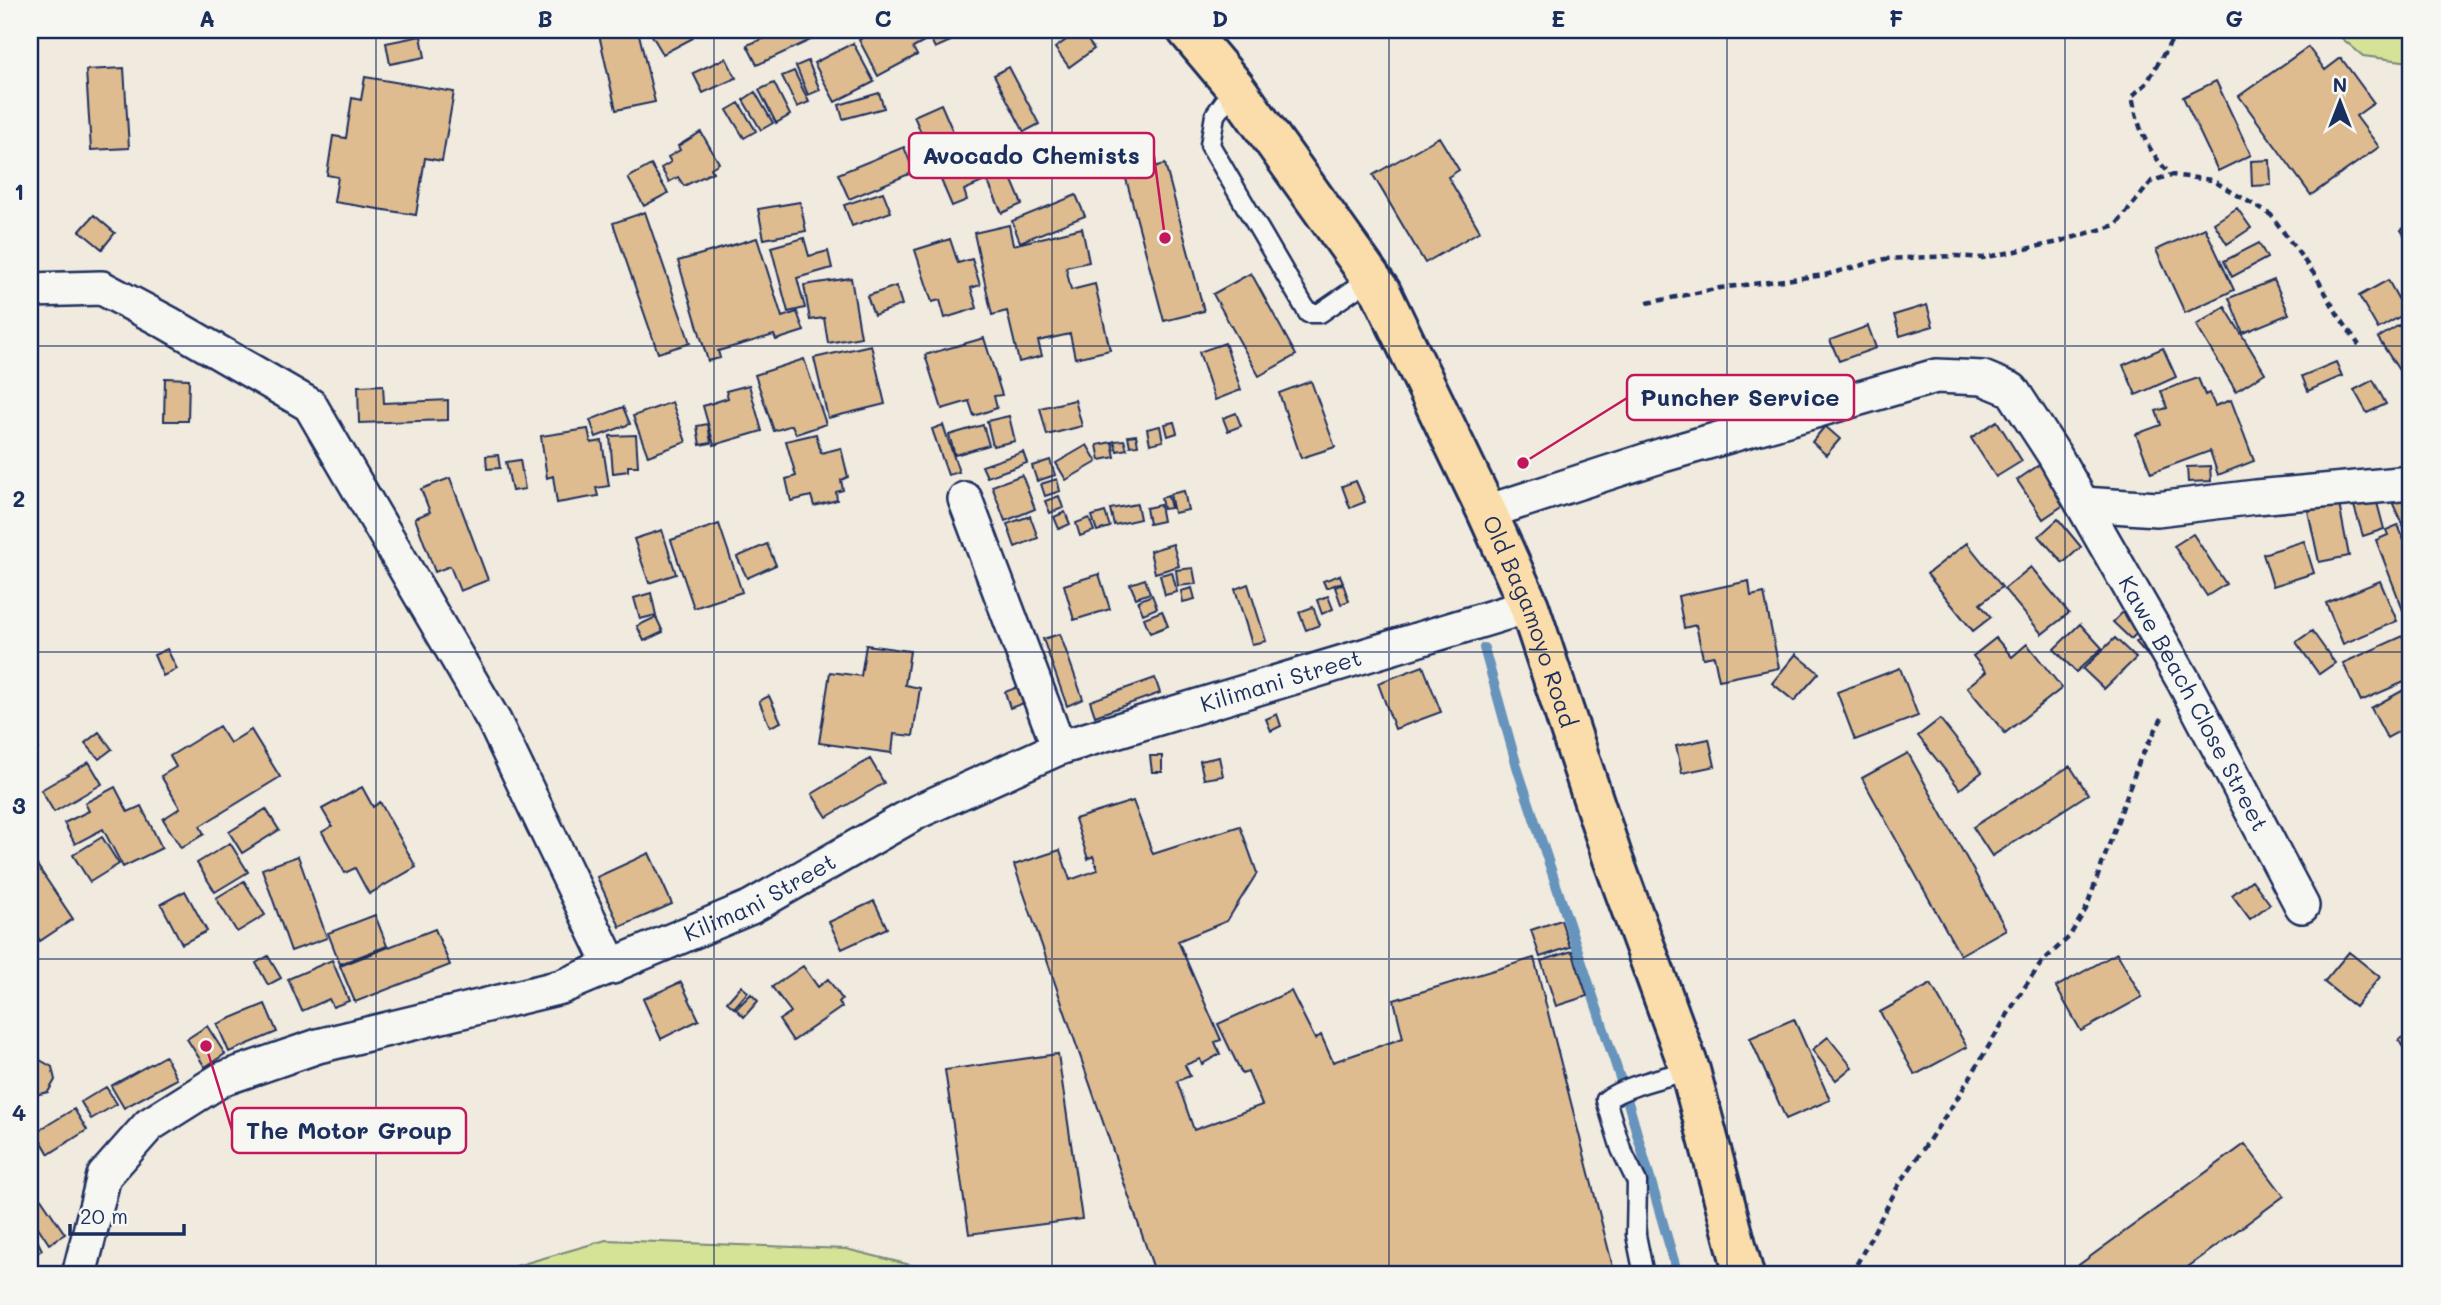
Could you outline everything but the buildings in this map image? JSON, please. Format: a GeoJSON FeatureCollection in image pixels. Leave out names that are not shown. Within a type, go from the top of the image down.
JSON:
{"type":"FeatureCollection","features":[{"type":"Feature","properties":{"kind":"main road","name":"Old Bagamoyo Road"},"geometry":{"type":"LineString","coordinates":[[1187,30],[1235,87],[1381,292],[1487,512],[1529,606],[1613,859],[1690,1070],[1744,1275]]}},
{"type":"Feature","properties":{"kind":"street"},"geometry":{"type":"LineString","coordinates":[[30,290],[102,288],[310,405],[494,721],[612,967]]}},
{"type":"Feature","properties":{"kind":"street","name":"Kawe Beach Close Street"},"geometry":{"type":"LineString","coordinates":[[1487,512],[1663,455],[1936,376],[1983,378],[2012,390],[2055,456],[2183,680],[2302,906]]}},
{"type":"Feature","properties":{"kind":"street"},"geometry":{"type":"LineString","coordinates":[[2083,505],[2157,509],[2411,483]]}},
{"type":"Feature","properties":{"kind":"street"},"geometry":{"type":"LineString","coordinates":[[965,499],[1059,748]]}},
{"type":"Feature","properties":{"kind":"street","name":"Kilimani Street"},"geometry":{"type":"LineString","coordinates":[[79,1275],[104,1176],[149,1125],[222,1079],[318,1046],[561,987],[751,907],[917,812],[1059,748],[1529,606]]}},
{"type":"Feature","properties":{"kind":"lane"},"geometry":{"type":"LineString","coordinates":[[1235,87],[1215,115],[1210,145],[1308,313],[1320,313],[1371,278]]}},
{"type":"Feature","properties":{"kind":"lane"},"geometry":{"type":"LineString","coordinates":[[1644,1275],[1636,1235],[1637,1182],[1621,1149],[1606,1100],[1642,1084],[1690,1070]]}},
{"type":"Feature","properties":{"kind":"path"},"geometry":{"type":"LineString","coordinates":[[2171,30],[2173,38],[2146,84],[2132,96],[2140,132],[2156,160],[2171,175]]}},
{"type":"Feature","properties":{"kind":"path"},"geometry":{"type":"LineString","coordinates":[[1647,303],[1720,288],[1825,275],[1885,259],[1983,258],[2054,243],[2116,225],[2152,181],[2171,175],[2212,180],[2271,215],[2317,278],[2359,345]]}},
{"type":"Feature","properties":{"kind":"path"},"geometry":{"type":"LineString","coordinates":[[1851,1275],[1897,1188],[1960,1094],[2020,994],[2042,962],[2069,937],[2087,909],[2140,759],[2183,680]]}},
{"type":"Feature","properties":{"kind":"green space"},"geometry":{"type":"Polygon","coordinates":[[[2332,30],[2411,30],[2411,62],[2363,56],[2332,30]]]}},
{"type":"Feature","properties":{"kind":"green space"},"geometry":{"type":"Polygon","coordinates":[[[606,1240],[846,1249],[951,1275],[485,1275],[606,1240]]]}},
{"type":"Feature","properties":{"kind":"waterway"},"geometry":{"type":"LineString","coordinates":[[1484,648],[1518,770],[1627,1099],[1678,1275]]}},
{"type":"Feature","properties":{"kind":"place","name":"Avocado Chemists"},"geometry":{"type":"Point","coordinates":[1165,238]}},
{"type":"Feature","properties":{"kind":"place","name":"Puncher Service"},"geometry":{"type":"Point","coordinates":[1523,463]}},
{"type":"Feature","properties":{"kind":"place","name":"The Motor Group"},"geometry":{"type":"Point","coordinates":[206,1046]}}]}
